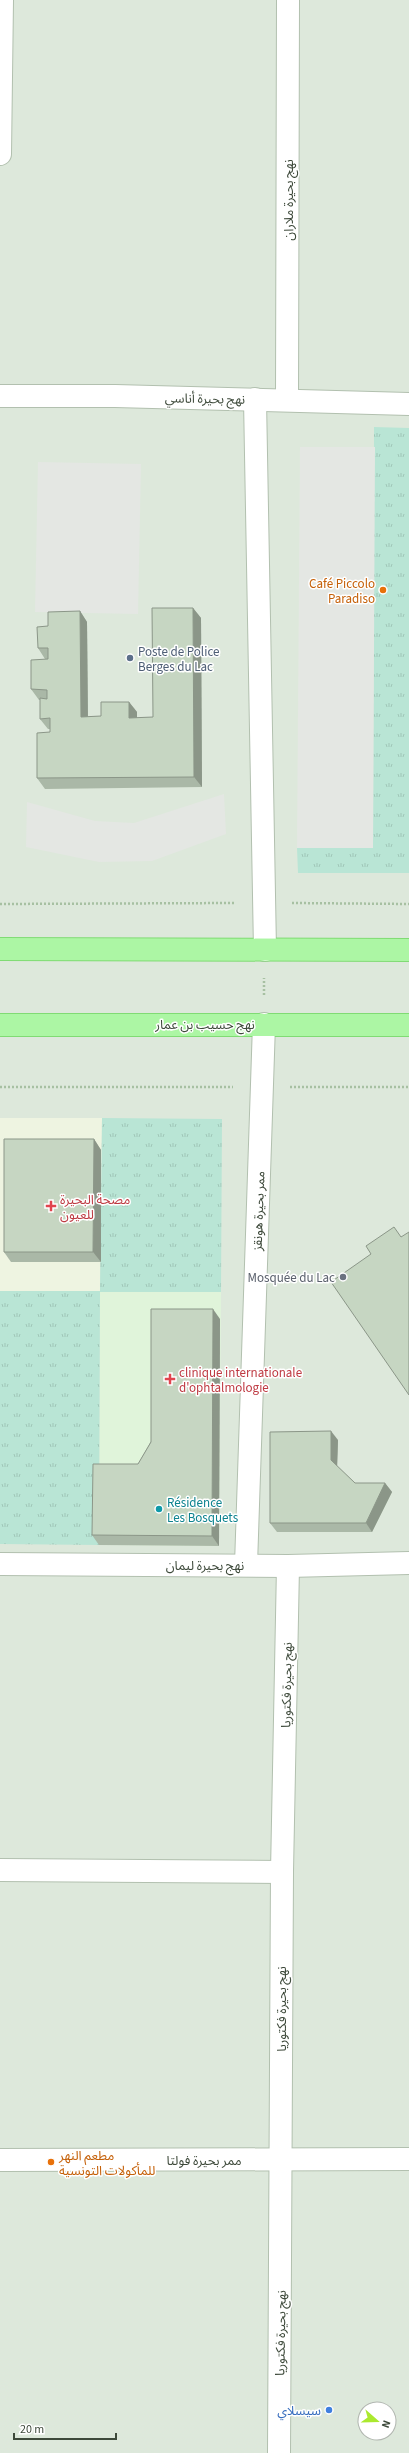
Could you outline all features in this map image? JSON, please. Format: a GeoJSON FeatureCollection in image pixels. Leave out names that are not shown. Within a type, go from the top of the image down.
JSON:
{"type":"FeatureCollection","features":[{"type":"Feature","properties":{"kind":"main road"},"geometry":{"type":"LineString","coordinates":[[0,949],[409,950]]}},
{"type":"Feature","properties":{"kind":"main road","name":"نهج حسيب بن عمار"},"geometry":{"type":"LineString","coordinates":[[0,1025],[409,1025]]}},
{"type":"Feature","properties":{"kind":"street"},"geometry":{"type":"LineString","coordinates":[[0,154],[2,0]]}},
{"type":"Feature","properties":{"kind":"street","name":"نهج بحيرة ملاران"},"geometry":{"type":"LineString","coordinates":[[288,0],[288,400]]}},
{"type":"Feature","properties":{"kind":"street","name":"نهج بحيرة أناسي"},"geometry":{"type":"LineString","coordinates":[[0,396],[115,396],[409,404]]}},
{"type":"Feature","properties":{"kind":"street"},"geometry":{"type":"LineString","coordinates":[[255,399],[265,950]]}},
{"type":"Feature","properties":{"kind":"street","name":"ممر بحيرة هونقز"},"geometry":{"type":"LineString","coordinates":[[246,1565],[264,1024]]}},
{"type":"Feature","properties":{"kind":"street","name":"نهج بحيرة ليمان"},"geometry":{"type":"LineString","coordinates":[[0,1564],[288,1566],[409,1563]]}},
{"type":"Feature","properties":{"kind":"street","name":"نهج بحيرة فكتوريا"},"geometry":{"type":"LineString","coordinates":[[279,2453],[282,1872],[288,1566]]}},
{"type":"Feature","properties":{"kind":"street"},"geometry":{"type":"LineString","coordinates":[[0,1870],[282,1872]]}},
{"type":"Feature","properties":{"kind":"street","name":"ممر بحيرة فولتا"},"geometry":{"type":"LineString","coordinates":[[0,2160],[409,2159]]}},
{"type":"Feature","properties":{"kind":"path"},"geometry":{"type":"LineString","coordinates":[[0,904],[409,904]]}},
{"type":"Feature","properties":{"kind":"path"},"geometry":{"type":"LineString","coordinates":[[264,1024],[265,950]]}},
{"type":"Feature","properties":{"kind":"path"},"geometry":{"type":"LineString","coordinates":[[0,1087],[409,1086]]}},
{"type":"Feature","properties":{"kind":"shaded area"},"geometry":{"type":"Polygon","coordinates":[[[0,0],[409,0],[409,2453],[0,2453],[0,0]]]}},
{"type":"Feature","properties":{"kind":"shaded area"},"geometry":{"type":"Polygon","coordinates":[[[300,447],[375,447],[373,848],[297,848],[300,447]]]}},
{"type":"Feature","properties":{"kind":"shaded area"},"geometry":{"type":"Polygon","coordinates":[[[38,462],[141,464],[138,614],[35,612],[38,462]]]}},
{"type":"Feature","properties":{"kind":"shaded area"},"geometry":{"type":"Polygon","coordinates":[[[224,794],[226,834],[152,861],[99,862],[26,847],[27,802],[95,821],[134,823],[224,794]]]}},
{"type":"Feature","properties":{"kind":"shaded area","name":"مصحة البحيرة للعيون"},"geometry":{"type":"Polygon","coordinates":[[[0,1118],[102,1118],[100,1291],[0,1291],[0,1118]]]}},
{"type":"Feature","properties":{"kind":"shaded area"},"geometry":{"type":"Polygon","coordinates":[[[100,1291],[221,1292],[219,1546],[99,1545],[100,1291]]]}},
{"type":"Feature","properties":{"kind":"green space","name":"Café Piccolo Paradiso"},"geometry":{"type":"Polygon","coordinates":[[[374,427],[409,428],[409,873],[298,873],[297,848],[373,848],[374,427]]]}},
{"type":"Feature","properties":{"kind":"green space"},"geometry":{"type":"Polygon","coordinates":[[[102,1118],[222,1119],[221,1292],[100,1292],[99,1545],[0,1544],[0,1291],[100,1291],[102,1118]]]}},
{"type":"Feature","properties":{"kind":"building"},"geometry":{"type":"Polygon","coordinates":[[[152,608],[193,608],[194,777],[37,778],[37,733],[50,732],[50,718],[40,719],[40,698],[47,699],[47,690],[31,689],[31,660],[48,659],[48,648],[38,648],[37,627],[48,626],[48,612],[80,611],[81,717],[101,716],[101,702],[129,702],[129,718],[153,717],[152,608]]]}},
{"type":"Feature","properties":{"kind":"building"},"geometry":{"type":"Polygon","coordinates":[[[4,1139],[94,1139],[93,1252],[4,1252],[4,1139]]]}},
{"type":"Feature","properties":{"kind":"building"},"geometry":{"type":"Polygon","coordinates":[[[394,1227],[401,1237],[409,1232],[409,1395],[331,1282],[371,1254],[366,1246],[394,1227]]]}},
{"type":"Feature","properties":{"kind":"building"},"geometry":{"type":"Polygon","coordinates":[[[151,1309],[213,1309],[212,1536],[92,1535],[93,1464],[138,1464],[151,1442],[151,1309]]]}},
{"type":"Feature","properties":{"kind":"building"},"geometry":{"type":"Polygon","coordinates":[[[331,1431],[331,1460],[355,1483],[385,1483],[366,1523],[270,1523],[270,1432],[331,1431]]]}},
{"type":"Feature","properties":{"kind":"place","name":"Café Piccolo Paradiso"},"geometry":{"type":"Point","coordinates":[383,590]}},
{"type":"Feature","properties":{"kind":"place","name":"Poste de Police Berges du Lac"},"geometry":{"type":"Point","coordinates":[130,658]}},
{"type":"Feature","properties":{"kind":"place","name":"مصحة البحيرة للعيون"},"geometry":{"type":"Point","coordinates":[51,1206]}},
{"type":"Feature","properties":{"kind":"place","name":"Mosquée du Lac"},"geometry":{"type":"Point","coordinates":[343,1277]}},
{"type":"Feature","properties":{"kind":"place","name":"clinique internationale d'ophtalmologie"},"geometry":{"type":"Point","coordinates":[170,1379]}},
{"type":"Feature","properties":{"kind":"place","name":"Résidence Les Bosquets"},"geometry":{"type":"Point","coordinates":[159,1509]}},
{"type":"Feature","properties":{"kind":"place","name":"مطعم النهر للمأكولات التونسية"},"geometry":{"type":"Point","coordinates":[51,2162]}},
{"type":"Feature","properties":{"kind":"place","name":"سيسلاي"},"geometry":{"type":"Point","coordinates":[329,2410]}}]}
